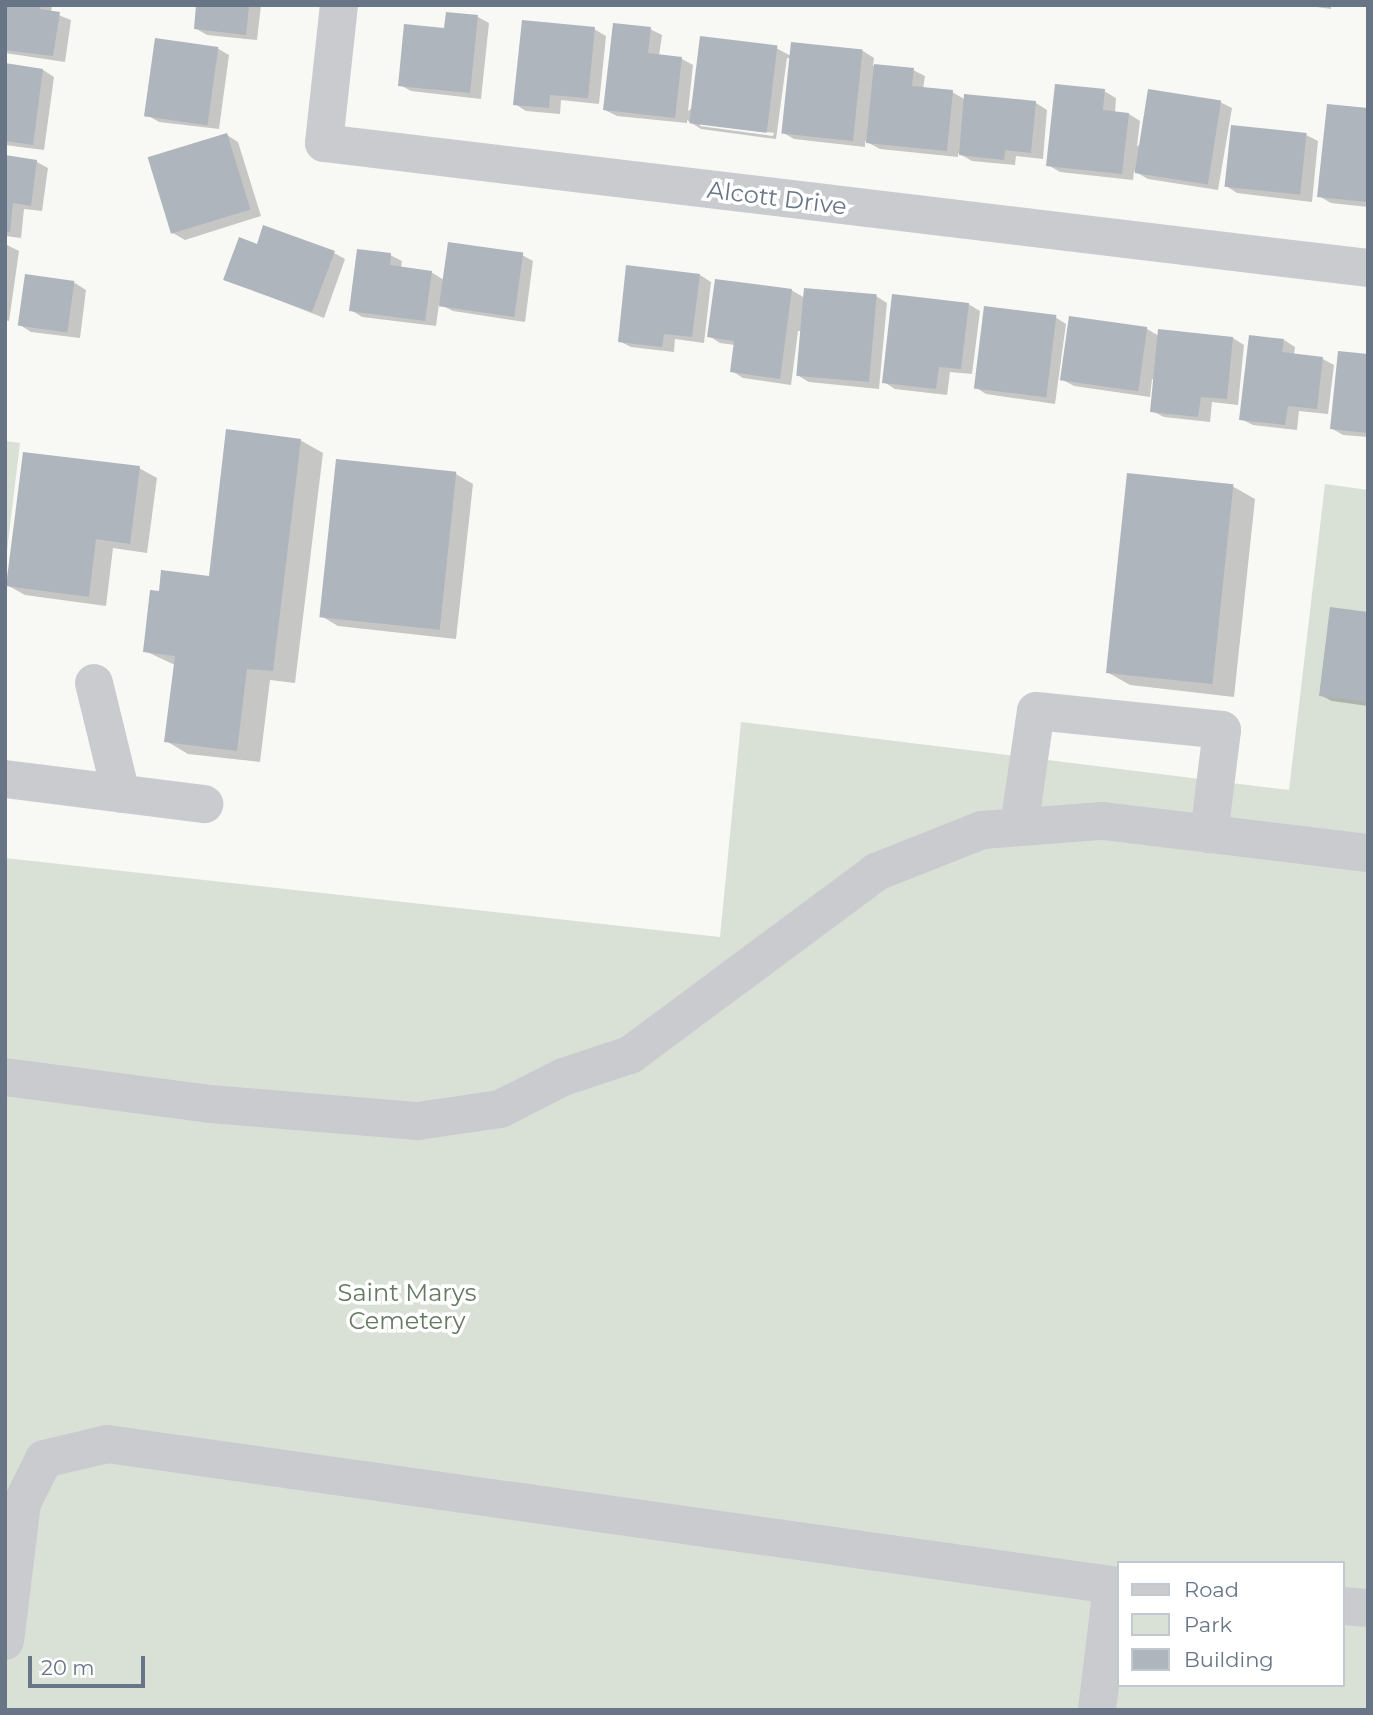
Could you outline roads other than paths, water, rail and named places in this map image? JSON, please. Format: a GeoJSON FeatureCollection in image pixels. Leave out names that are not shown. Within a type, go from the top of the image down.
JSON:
{"type":"FeatureCollection","features":[{"type":"Feature","properties":{"kind":"street","name":"Alcott Drive"},"geometry":{"type":"LineString","coordinates":[[339,5],[324,143],[1368,268]]}},
{"type":"Feature","properties":{"kind":"street"},"geometry":{"type":"LineString","coordinates":[[94,683],[121,794]]}},
{"type":"Feature","properties":{"kind":"street"},"geometry":{"type":"LineString","coordinates":[[1019,827],[1036,711],[1222,730],[1209,834]]}},
{"type":"Feature","properties":{"kind":"street"},"geometry":{"type":"LineString","coordinates":[[5,779],[204,804]]}},
{"type":"Feature","properties":{"kind":"street"},"geometry":{"type":"LineString","coordinates":[[5,1077],[210,1104],[418,1121],[500,1109],[563,1077],[630,1055],[876,872],[982,830],[1102,821],[1368,853]]}},
{"type":"Feature","properties":{"kind":"street"},"geometry":{"type":"LineString","coordinates":[[5,1641],[22,1503],[44,1459],[107,1444],[1116,1586],[1097,1710]]}},
{"type":"Feature","properties":{"kind":"street"},"geometry":{"type":"LineString","coordinates":[[1345,1606],[1368,1608]]}},
{"type":"Feature","properties":{"kind":"park label","name":"Saint Marys Cemetery"},"geometry":{"type":"Point","coordinates":[407,1307]}}]}
